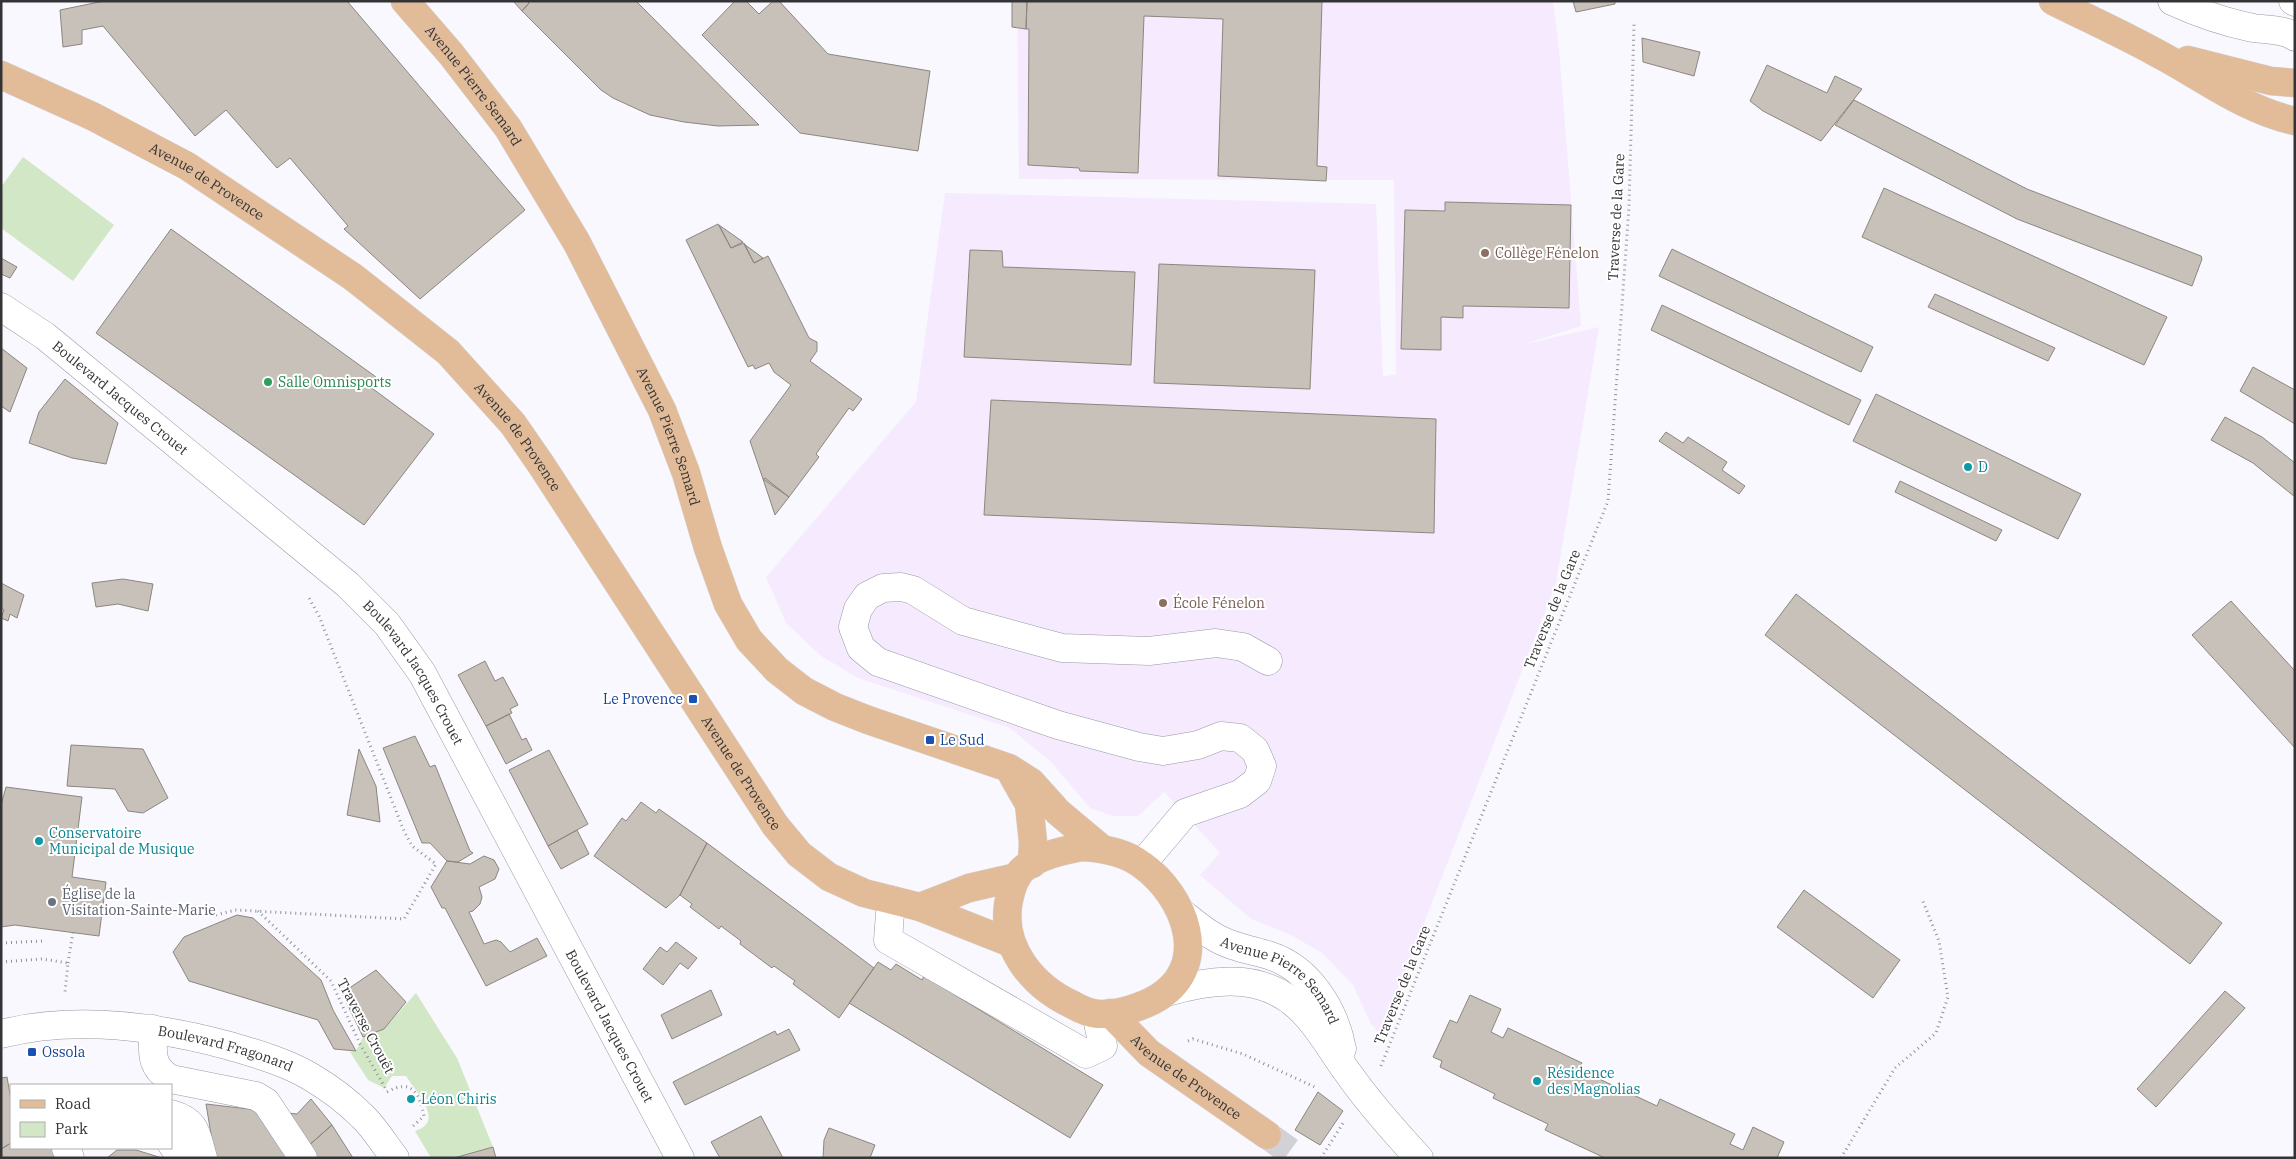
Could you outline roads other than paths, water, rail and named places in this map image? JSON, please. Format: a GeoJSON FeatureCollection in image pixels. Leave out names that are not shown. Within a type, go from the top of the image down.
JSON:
{"type":"FeatureCollection","features":[{"type":"Feature","properties":{"kind":"main road","name":"Avenue Pierre Semard"},"geometry":{"type":"LineString","coordinates":[[405,1],[451,54],[508,128],[577,243],[662,410],[686,473],[708,548],[728,604],[749,640],[777,670],[804,691],[835,707],[1009,768],[1031,782],[1058,812],[1101,848]]}},
{"type":"Feature","properties":{"kind":"main road"},"geometry":{"type":"LineString","coordinates":[[2053,1],[2155,52],[2250,106],[2279,118],[2295,121]]}},
{"type":"Feature","properties":{"kind":"main road"},"geometry":{"type":"LineString","coordinates":[[2155,52],[2271,81],[2295,83]]}},
{"type":"Feature","properties":{"kind":"main road","name":"Avenue de Provence"},"geometry":{"type":"LineString","coordinates":[[1,75],[92,116],[187,166],[352,277],[448,352],[513,424],[775,825],[800,854],[829,876],[864,894],[920,906],[1011,943]]}},
{"type":"Feature","properties":{"kind":"main road"},"geometry":{"type":"LineString","coordinates":[[920,906],[1025,870],[1066,850],[1081,847],[1101,848],[1142,864],[1172,895],[1182,913],[1189,944],[1180,977],[1167,992],[1149,1003],[1103,1013],[1061,1000],[1038,982],[1020,962],[1011,943],[1007,912],[1009,896],[1025,870],[1033,842],[1029,804],[1009,768]]}},
{"type":"Feature","properties":{"kind":"main road","name":"Avenue de Provence"},"geometry":{"type":"LineString","coordinates":[[1103,1013],[1149,1053],[1268,1135]]}},
{"type":"Feature","properties":{"kind":"street"},"geometry":{"type":"LineString","coordinates":[[2172,1],[2202,8],[2253,28],[2290,33],[2295,37]]}},
{"type":"Feature","properties":{"kind":"street","name":"Boulevard Jacques Crouet"},"geometry":{"type":"LineString","coordinates":[[1,307],[45,336],[275,524],[348,585],[387,624],[422,673],[680,1158]]}},
{"type":"Feature","properties":{"kind":"street"},"geometry":{"type":"LineString","coordinates":[[1142,864],[1185,813],[1240,794],[1257,781],[1262,766],[1255,750],[1240,738],[1221,736],[1198,745],[1163,751],[1139,747],[1058,726],[878,662],[861,648],[853,627],[858,609],[868,596],[882,588],[901,587],[913,590],[963,621],[1062,648],[1149,651],[1216,643],[1244,647],[1268,661]]}},
{"type":"Feature","properties":{"kind":"street"},"geometry":{"type":"LineString","coordinates":[[891,900],[888,940],[1086,1054],[1103,1046],[1103,1013]]}},
{"type":"Feature","properties":{"kind":"street","name":"Avenue Pierre Semard"},"geometry":{"type":"LineString","coordinates":[[1182,913],[1214,937],[1241,948],[1273,957],[1299,973],[1321,995],[1338,1031],[1346,1070]]}},
{"type":"Feature","properties":{"kind":"street","name":"Avenue Pierre Semard"},"geometry":{"type":"LineString","coordinates":[[1167,992],[1197,983],[1229,980],[1254,983],[1284,995],[1307,1015],[1366,1098],[1419,1158]]}},
{"type":"Feature","properties":{"kind":"street","name":"Boulevard Fragonard"},"geometry":{"type":"LineString","coordinates":[[7,1025],[61,1026],[110,1024],[153,1029],[264,1055],[310,1077],[363,1116],[395,1158]]}},
{"type":"Feature","properties":{"kind":"street"},"geometry":{"type":"LineString","coordinates":[[153,1029],[155,1064],[152,1079],[171,1079],[256,1096],[266,1102],[303,1158]]}},
{"type":"Feature","properties":{"kind":"street"},"geometry":{"type":"LineString","coordinates":[[172,1114],[185,1118],[193,1125],[203,1158]]}},
{"type":"Feature","properties":{"kind":"street"},"geometry":{"type":"LineString","coordinates":[[172,1144],[181,1158]]}},
{"type":"Feature","properties":{"kind":"tunnel"},"geometry":{"type":"LineString","coordinates":[[1267,1135],[1299,1158]]}},
{"type":"Feature","properties":{"kind":"place","name":"Collège Fénelon"},"geometry":{"type":"Point","coordinates":[1485,253]}},
{"type":"Feature","properties":{"kind":"place","name":"Salle Omnisports"},"geometry":{"type":"Point","coordinates":[268,382]}},
{"type":"Feature","properties":{"kind":"place","name":"D"},"geometry":{"type":"Point","coordinates":[1968,467]}},
{"type":"Feature","properties":{"kind":"place","name":"École Fénelon"},"geometry":{"type":"Point","coordinates":[1163,603]}},
{"type":"Feature","properties":{"kind":"place","name":"Le Provence"},"geometry":{"type":"Point","coordinates":[693,699]}},
{"type":"Feature","properties":{"kind":"place","name":"Le Sud"},"geometry":{"type":"Point","coordinates":[930,740]}},
{"type":"Feature","properties":{"kind":"place","name":"Conservatoire Municipal de Musique"},"geometry":{"type":"Point","coordinates":[39,841]}},
{"type":"Feature","properties":{"kind":"place","name":"Église de la Visitation-Sainte-Marie"},"geometry":{"type":"Point","coordinates":[52,902]}},
{"type":"Feature","properties":{"kind":"place","name":"Ossola"},"geometry":{"type":"Point","coordinates":[32,1052]}},
{"type":"Feature","properties":{"kind":"place","name":"Résidence des Magnolias"},"geometry":{"type":"Point","coordinates":[1537,1081]}},
{"type":"Feature","properties":{"kind":"place","name":"Léon Chiris"},"geometry":{"type":"Point","coordinates":[411,1099]}}]}
